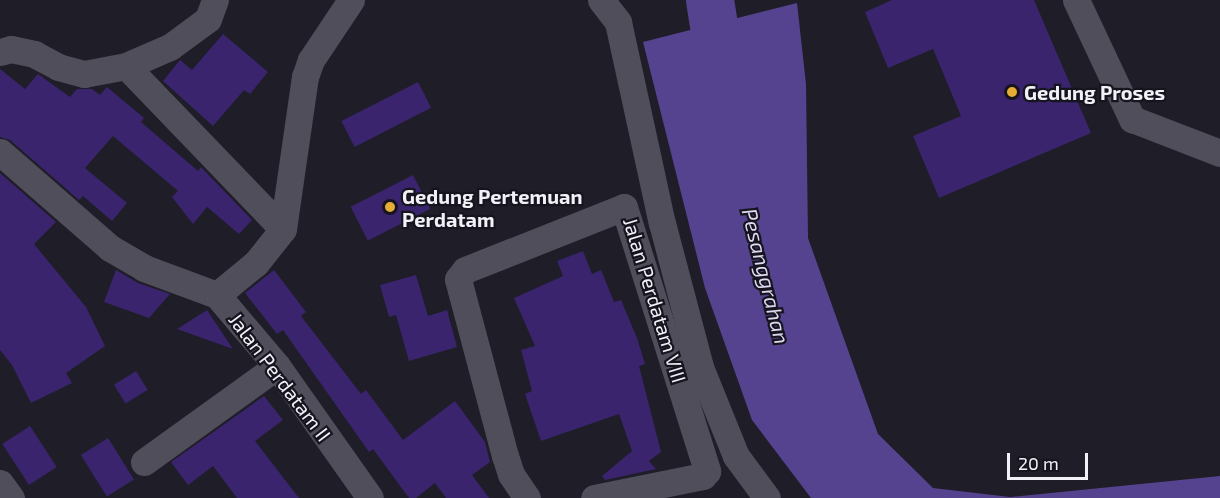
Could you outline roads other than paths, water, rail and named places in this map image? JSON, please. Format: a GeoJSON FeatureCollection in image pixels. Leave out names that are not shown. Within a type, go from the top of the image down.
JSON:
{"type":"FeatureCollection","features":[{"type":"Feature","properties":{"kind":"street"},"geometry":{"type":"LineString","coordinates":[[0,52],[11,49],[34,54],[58,67],[84,74],[126,66],[170,47],[208,19],[215,0]]}},
{"type":"Feature","properties":{"kind":"street"},"geometry":{"type":"LineString","coordinates":[[217,295],[256,263],[283,229],[306,77],[311,60],[351,0]]}},
{"type":"Feature","properties":{"kind":"street"},"geometry":{"type":"LineString","coordinates":[[601,0],[618,22],[662,223],[700,366],[736,456],[767,498]]}},
{"type":"Feature","properties":{"kind":"street"},"geometry":{"type":"LineString","coordinates":[[1076,0],[1132,119],[1220,153]]}},
{"type":"Feature","properties":{"kind":"street"},"geometry":{"type":"LineString","coordinates":[[126,66],[283,229]]}},
{"type":"Feature","properties":{"kind":"street","name":"Jalan Perdatam II"},"geometry":{"type":"LineString","coordinates":[[0,152],[110,248],[144,268],[217,295],[277,366],[370,498]]}},
{"type":"Feature","properties":{"kind":"street","name":"Jalan Perdatam VIII"},"geometry":{"type":"LineString","coordinates":[[527,498],[511,474],[505,456],[458,279],[465,270],[624,207],[707,471],[703,476],[594,498]]}},
{"type":"Feature","properties":{"kind":"street"},"geometry":{"type":"LineString","coordinates":[[144,462],[277,366]]}},
{"type":"Feature","properties":{"kind":"street"},"geometry":{"type":"LineString","coordinates":[[0,483],[11,498]]}},
{"type":"Feature","properties":{"kind":"water"},"geometry":{"type":"Polygon","coordinates":[[[797,3],[806,84],[808,238],[878,434],[933,488],[1010,497],[1220,476],[1220,498],[811,498],[752,420],[705,288],[643,42],[797,3]]]}},
{"type":"Feature","properties":{"kind":"waterway","name":"Pesanggrahan"},"geometry":{"type":"LineString","coordinates":[[710,0],[724,89]]}},
{"type":"Feature","properties":{"kind":"place","name":"Gedung Proses"},"geometry":{"type":"Point","coordinates":[1012,92]}},
{"type":"Feature","properties":{"kind":"place","name":"Gedung Pertemuan Perdatam"},"geometry":{"type":"Point","coordinates":[390,207]}}]}
